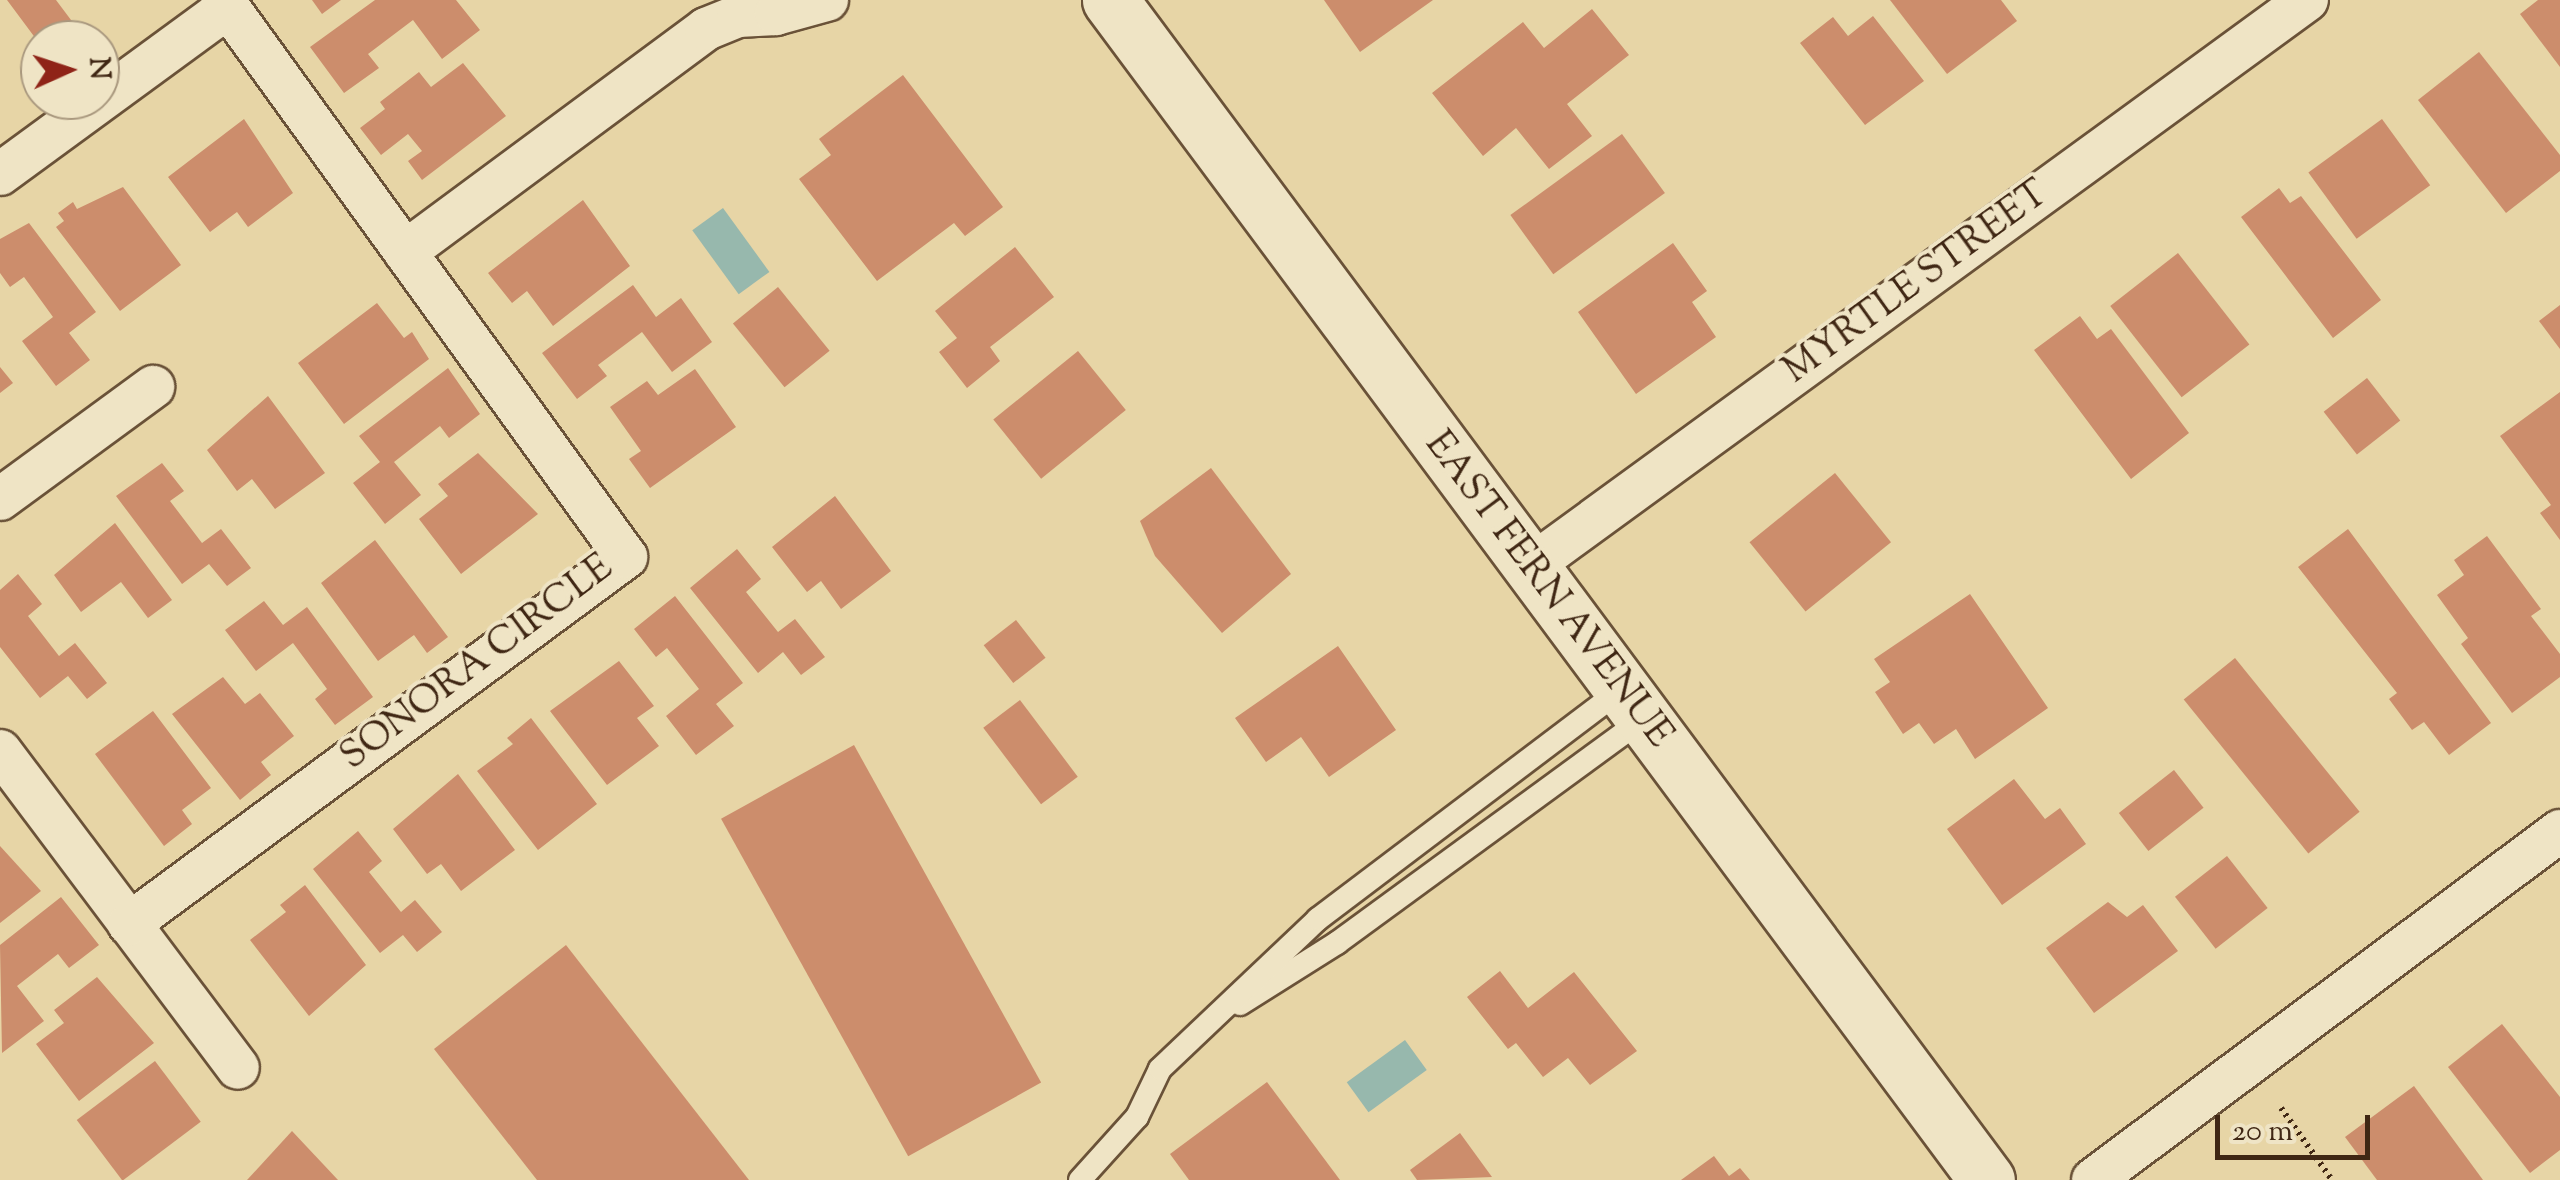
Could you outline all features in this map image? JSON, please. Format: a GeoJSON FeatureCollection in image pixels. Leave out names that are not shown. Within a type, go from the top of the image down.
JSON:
{"type":"FeatureCollection","features":[{"type":"Feature","properties":{"kind":"street"},"geometry":{"type":"LineString","coordinates":[[406,252],[706,30],[738,16],[776,14],[827,0]]}},
{"type":"Feature","properties":{"kind":"street","name":"EAST FERN AVENUE"},"geometry":{"type":"LineString","coordinates":[[1110,0],[1528,568],[1987,1180]]}},
{"type":"Feature","properties":{"kind":"street","name":"MYRTLE STREET"},"geometry":{"type":"LineString","coordinates":[[1528,568],[2307,0]]}},
{"type":"Feature","properties":{"kind":"street","name":"SONORA CIRCLE"},"geometry":{"type":"LineString","coordinates":[[0,174],[225,4],[626,558],[128,924]]}},
{"type":"Feature","properties":{"kind":"street"},"geometry":{"type":"LineString","coordinates":[[0,499],[153,387]]}},
{"type":"Feature","properties":{"kind":"street"},"geometry":{"type":"LineString","coordinates":[[0,750],[238,1068]]}},
{"type":"Feature","properties":{"kind":"street"},"geometry":{"type":"LineString","coordinates":[[2092,1180],[2560,831]]}},
{"type":"Feature","properties":{"kind":"lane"},"geometry":{"type":"LineString","coordinates":[[1198,1029],[1337,943],[1631,706]]}},
{"type":"Feature","properties":{"kind":"lane"},"geometry":{"type":"LineString","coordinates":[[1080,1180],[1113,1148],[1160,1069],[1318,919],[1631,706]]}},
{"type":"Feature","properties":{"kind":"path"},"geometry":{"type":"LineString","coordinates":[[2281,1108],[2332,1180]]}},
{"type":"Feature","properties":{"kind":"water"},"geometry":{"type":"Polygon","coordinates":[[[723,208],[769,272],[739,294],[692,230],[723,208]]]}},
{"type":"Feature","properties":{"kind":"water"},"geometry":{"type":"Polygon","coordinates":[[[1405,1040],[1427,1070],[1368,1112],[1347,1082],[1405,1040]]]}},
{"type":"Feature","properties":{"kind":"building"},"geometry":{"type":"Polygon","coordinates":[[[7,0],[56,0],[71,20],[22,20],[7,0]]]}},
{"type":"Feature","properties":{"kind":"building"},"geometry":{"type":"Polygon","coordinates":[[[312,0],[341,0],[322,14],[312,0]]]}},
{"type":"Feature","properties":{"kind":"building"},"geometry":{"type":"Polygon","coordinates":[[[375,0],[456,0],[480,30],[442,59],[413,20],[368,54],[379,68],[344,93],[310,47],[375,0]]]}},
{"type":"Feature","properties":{"kind":"building"},"geometry":{"type":"Polygon","coordinates":[[[1324,0],[1433,0],[1360,52],[1324,0]]]}},
{"type":"Feature","properties":{"kind":"building"},"geometry":{"type":"Polygon","coordinates":[[[1890,0],[2001,0],[2017,21],[1947,74],[1890,0]]]}},
{"type":"Feature","properties":{"kind":"building"},"geometry":{"type":"Polygon","coordinates":[[[2538,0],[2560,0],[2560,67],[2520,14],[2538,0]]]}},
{"type":"Feature","properties":{"kind":"building"},"geometry":{"type":"Polygon","coordinates":[[[1592,9],[1629,55],[1567,104],[1592,136],[1549,169],[1516,128],[1483,156],[1432,93],[1523,22],[1544,48],[1592,9]]]}},
{"type":"Feature","properties":{"kind":"building"},"geometry":{"type":"Polygon","coordinates":[[[1873,16],[1924,81],[1865,125],[1800,43],[1833,17],[1848,36],[1873,16]]]}},
{"type":"Feature","properties":{"kind":"building"},"geometry":{"type":"Polygon","coordinates":[[[2479,52],[2560,155],[2560,171],[2506,213],[2418,100],[2479,52]]]}},
{"type":"Feature","properties":{"kind":"building"},"geometry":{"type":"Polygon","coordinates":[[[463,63],[506,116],[422,180],[408,161],[422,151],[408,134],[381,155],[360,128],[385,109],[380,102],[419,72],[431,87],[463,63]]]}},
{"type":"Feature","properties":{"kind":"building"},"geometry":{"type":"Polygon","coordinates":[[[903,75],[1003,207],[965,236],[954,223],[877,281],[799,179],[831,155],[819,139],[903,75]]]}},
{"type":"Feature","properties":{"kind":"building"},"geometry":{"type":"Polygon","coordinates":[[[244,119],[293,193],[248,227],[237,212],[210,232],[168,177],[244,119]]]}},
{"type":"Feature","properties":{"kind":"building"},"geometry":{"type":"Polygon","coordinates":[[[2382,119],[2430,185],[2357,239],[2308,172],[2382,119]]]}},
{"type":"Feature","properties":{"kind":"building"},"geometry":{"type":"Polygon","coordinates":[[[1622,134],[1665,193],[1553,274],[1510,215],[1622,134]]]}},
{"type":"Feature","properties":{"kind":"building"},"geometry":{"type":"Polygon","coordinates":[[[123,187],[181,265],[120,311],[56,227],[64,221],[58,213],[73,202],[77,209],[123,187]]]}},
{"type":"Feature","properties":{"kind":"building"},"geometry":{"type":"Polygon","coordinates":[[[2279,188],[2290,203],[2301,196],[2381,300],[2333,338],[2241,217],[2279,188]]]}},
{"type":"Feature","properties":{"kind":"building"},"geometry":{"type":"Polygon","coordinates":[[[583,200],[630,266],[553,326],[527,291],[512,303],[488,273],[583,200]]]}},
{"type":"Feature","properties":{"kind":"building"},"geometry":{"type":"Polygon","coordinates":[[[29,223],[96,312],[69,333],[90,360],[56,386],[22,341],[53,317],[24,277],[10,287],[0,273],[0,239],[29,223]]]}},
{"type":"Feature","properties":{"kind":"building"},"geometry":{"type":"Polygon","coordinates":[[[1673,243],[1707,291],[1692,302],[1716,337],[1636,394],[1578,312],[1673,243]]]}},
{"type":"Feature","properties":{"kind":"building"},"geometry":{"type":"Polygon","coordinates":[[[1015,247],[1054,297],[990,347],[1000,361],[967,388],[939,352],[957,338],[935,311],[1015,247]]]}},
{"type":"Feature","properties":{"kind":"building"},"geometry":{"type":"Polygon","coordinates":[[[2178,253],[2249,344],[2182,397],[2110,306],[2178,253]]]}},
{"type":"Feature","properties":{"kind":"building"},"geometry":{"type":"Polygon","coordinates":[[[633,285],[656,317],[681,298],[712,342],[672,372],[642,332],[598,365],[607,376],[577,399],[542,353],[633,285]]]}},
{"type":"Feature","properties":{"kind":"building"},"geometry":{"type":"Polygon","coordinates":[[[778,287],[830,351],[785,387],[733,324],[778,287]]]}},
{"type":"Feature","properties":{"kind":"building"},"geometry":{"type":"Polygon","coordinates":[[[377,303],[404,338],[412,332],[429,359],[344,424],[298,363],[377,303]]]}},
{"type":"Feature","properties":{"kind":"building"},"geometry":{"type":"Polygon","coordinates":[[[2560,305],[2560,349],[2539,321],[2560,305]]]}},
{"type":"Feature","properties":{"kind":"building"},"geometry":{"type":"Polygon","coordinates":[[[2080,316],[2097,339],[2111,329],[2189,433],[2131,479],[2034,350],[2080,316]]]}},
{"type":"Feature","properties":{"kind":"building"},"geometry":{"type":"Polygon","coordinates":[[[1078,351],[1126,410],[1041,479],[993,420],[1078,351]]]}},
{"type":"Feature","properties":{"kind":"building"},"geometry":{"type":"Polygon","coordinates":[[[0,367],[13,383],[0,393],[0,367]]]}},
{"type":"Feature","properties":{"kind":"building"},"geometry":{"type":"Polygon","coordinates":[[[448,368],[480,414],[449,438],[440,426],[394,462],[421,495],[385,524],[353,483],[380,462],[359,436],[448,368]]]}},
{"type":"Feature","properties":{"kind":"building"},"geometry":{"type":"Polygon","coordinates":[[[695,369],[736,427],[650,488],[629,459],[641,451],[610,407],[647,381],[658,395],[695,369]]]}},
{"type":"Feature","properties":{"kind":"building"},"geometry":{"type":"Polygon","coordinates":[[[2367,378],[2400,421],[2357,454],[2324,412],[2367,378]]]}},
{"type":"Feature","properties":{"kind":"building"},"geometry":{"type":"Polygon","coordinates":[[[2560,392],[2560,540],[2540,513],[2551,505],[2500,436],[2560,392]]]}},
{"type":"Feature","properties":{"kind":"building"},"geometry":{"type":"Polygon","coordinates":[[[268,396],[325,473],[275,509],[252,479],[237,491],[207,450],[268,396]]]}},
{"type":"Feature","properties":{"kind":"building"},"geometry":{"type":"Polygon","coordinates":[[[478,453],[538,514],[461,574],[419,519],[448,496],[438,484],[478,453]]]}},
{"type":"Feature","properties":{"kind":"building"},"geometry":{"type":"Polygon","coordinates":[[[162,463],[184,491],[170,501],[202,543],[221,529],[251,568],[227,586],[209,564],[182,584],[116,496],[162,463]]]}},
{"type":"Feature","properties":{"kind":"building"},"geometry":{"type":"Polygon","coordinates":[[[1211,468],[1291,574],[1222,633],[1155,556],[1140,521],[1211,468]]]}},
{"type":"Feature","properties":{"kind":"building"},"geometry":{"type":"Polygon","coordinates":[[[1835,473],[1891,542],[1806,611],[1750,542],[1835,473]]]}},
{"type":"Feature","properties":{"kind":"building"},"geometry":{"type":"Polygon","coordinates":[[[835,496],[891,571],[841,609],[821,581],[807,592],[772,547],[835,496]]]}},
{"type":"Feature","properties":{"kind":"building"},"geometry":{"type":"Polygon","coordinates":[[[115,523],[172,600],[148,618],[121,582],[81,612],[54,575],[115,523]]]}},
{"type":"Feature","properties":{"kind":"building"},"geometry":{"type":"Polygon","coordinates":[[[2348,529],[2491,723],[2449,755],[2424,722],[2412,730],[2389,699],[2397,693],[2298,567],[2348,529]]]}},
{"type":"Feature","properties":{"kind":"building"},"geometry":{"type":"Polygon","coordinates":[[[2487,536],[2541,609],[2531,616],[2560,654],[2560,677],[2512,713],[2461,644],[2468,638],[2437,595],[2464,575],[2454,560],[2487,536]]]}},
{"type":"Feature","properties":{"kind":"building"},"geometry":{"type":"Polygon","coordinates":[[[375,540],[448,637],[427,653],[414,635],[378,661],[321,583],[375,540]]]}},
{"type":"Feature","properties":{"kind":"building"},"geometry":{"type":"Polygon","coordinates":[[[737,549],[761,579],[746,592],[778,632],[795,619],[825,657],[801,675],[783,652],[758,673],[690,588],[737,549]]]}},
{"type":"Feature","properties":{"kind":"building"},"geometry":{"type":"Polygon","coordinates":[[[18,574],[42,604],[28,616],[59,656],[75,643],[107,683],[87,699],[68,676],[40,698],[0,647],[0,590],[18,574]]]}},
{"type":"Feature","properties":{"kind":"building"},"geometry":{"type":"Polygon","coordinates":[[[1970,594],[2048,708],[1975,759],[1956,729],[1934,744],[1919,723],[1903,734],[1875,692],[1890,682],[1874,659],[1970,594]]]}},
{"type":"Feature","properties":{"kind":"building"},"geometry":{"type":"Polygon","coordinates":[[[675,596],[743,683],[716,704],[734,726],[696,755],[666,716],[699,689],[667,648],[656,657],[634,629],[675,596]]]}},
{"type":"Feature","properties":{"kind":"building"},"geometry":{"type":"Polygon","coordinates":[[[264,601],[283,625],[307,607],[373,697],[335,725],[315,699],[327,689],[293,643],[256,671],[225,630],[264,601]]]}},
{"type":"Feature","properties":{"kind":"building"},"geometry":{"type":"Polygon","coordinates":[[[1016,620],[1046,658],[1013,683],[984,645],[1016,620]]]}},
{"type":"Feature","properties":{"kind":"building"},"geometry":{"type":"Polygon","coordinates":[[[1338,646],[1396,730],[1329,777],[1301,737],[1266,762],[1235,718],[1338,646]]]}},
{"type":"Feature","properties":{"kind":"building"},"geometry":{"type":"Polygon","coordinates":[[[2235,658],[2360,812],[2308,853],[2184,700],[2235,658]]]}},
{"type":"Feature","properties":{"kind":"building"},"geometry":{"type":"Polygon","coordinates":[[[619,661],[654,706],[637,718],[659,746],[607,785],[550,711],[619,661]]]}},
{"type":"Feature","properties":{"kind":"building"},"geometry":{"type":"Polygon","coordinates":[[[223,677],[245,704],[260,693],[294,736],[261,762],[271,775],[240,800],[172,714],[223,677]]]}},
{"type":"Feature","properties":{"kind":"building"},"geometry":{"type":"Polygon","coordinates":[[[1020,700],[1078,777],[1041,804],[983,728],[1020,700]]]}},
{"type":"Feature","properties":{"kind":"building"},"geometry":{"type":"Polygon","coordinates":[[[153,711],[211,788],[182,810],[192,824],[164,846],[95,754],[153,711]]]}},
{"type":"Feature","properties":{"kind":"building"},"geometry":{"type":"Polygon","coordinates":[[[531,718],[597,804],[538,850],[477,771],[513,744],[507,738],[531,718]]]}},
{"type":"Feature","properties":{"kind":"building"},"geometry":{"type":"Polygon","coordinates":[[[854,745],[1041,1083],[908,1156],[721,819],[854,745]]]}},
{"type":"Feature","properties":{"kind":"building"},"geometry":{"type":"Polygon","coordinates":[[[2174,770],[2204,808],[2148,851],[2119,813],[2174,770]]]}},
{"type":"Feature","properties":{"kind":"building"},"geometry":{"type":"Polygon","coordinates":[[[458,774],[515,850],[461,891],[441,864],[427,874],[393,829],[458,774]]]}},
{"type":"Feature","properties":{"kind":"building"},"geometry":{"type":"Polygon","coordinates":[[[2014,779],[2045,819],[2060,808],[2086,844],[2002,905],[1947,829],[2014,779]]]}},
{"type":"Feature","properties":{"kind":"building"},"geometry":{"type":"Polygon","coordinates":[[[358,831],[382,861],[369,872],[401,912],[415,900],[442,932],[417,952],[403,935],[380,953],[313,869],[358,831]]]}},
{"type":"Feature","properties":{"kind":"building"},"geometry":{"type":"Polygon","coordinates":[[[0,846],[41,891],[0,923],[0,846]]]}},
{"type":"Feature","properties":{"kind":"building"},"geometry":{"type":"Polygon","coordinates":[[[2227,856],[2268,908],[2216,949],[2175,897],[2227,856]]]}},
{"type":"Feature","properties":{"kind":"building"},"geometry":{"type":"Polygon","coordinates":[[[305,885],[366,965],[309,1016],[250,940],[286,912],[280,905],[305,885]]]}},
{"type":"Feature","properties":{"kind":"building"},"geometry":{"type":"Polygon","coordinates":[[[61,897],[99,945],[69,968],[58,954],[17,986],[44,1021],[2,1053],[0,945],[61,897]]]}},
{"type":"Feature","properties":{"kind":"building"},"geometry":{"type":"Polygon","coordinates":[[[2108,902],[2127,917],[2143,905],[2178,951],[2094,1013],[2046,948],[2108,902]]]}},
{"type":"Feature","properties":{"kind":"building"},"geometry":{"type":"Polygon","coordinates":[[[566,945],[749,1180],[537,1180],[434,1049],[566,945]]]}},
{"type":"Feature","properties":{"kind":"building"},"geometry":{"type":"Polygon","coordinates":[[[1500,971],[1528,1008],[1574,972],[1637,1051],[1590,1085],[1568,1058],[1543,1077],[1516,1043],[1508,1049],[1467,997],[1500,971]]]}},
{"type":"Feature","properties":{"kind":"building"},"geometry":{"type":"Polygon","coordinates":[[[97,977],[154,1043],[79,1101],[36,1044],[64,1023],[54,1010],[97,977]]]}},
{"type":"Feature","properties":{"kind":"building"},"geometry":{"type":"Polygon","coordinates":[[[2502,1024],[2560,1097],[2560,1150],[2530,1173],[2448,1067],[2502,1024]]]}},
{"type":"Feature","properties":{"kind":"building"},"geometry":{"type":"Polygon","coordinates":[[[155,1061],[201,1122],[122,1180],[77,1120],[155,1061]]]}},
{"type":"Feature","properties":{"kind":"building"},"geometry":{"type":"Polygon","coordinates":[[[1267,1082],[1340,1180],[1189,1180],[1170,1154],[1267,1082]]]}},
{"type":"Feature","properties":{"kind":"building"},"geometry":{"type":"Polygon","coordinates":[[[2414,1086],[2483,1180],[2377,1180],[2345,1137],[2414,1086]]]}},
{"type":"Feature","properties":{"kind":"building"},"geometry":{"type":"Polygon","coordinates":[[[292,1131],[338,1180],[247,1180],[292,1131]]]}},
{"type":"Feature","properties":{"kind":"building"},"geometry":{"type":"Polygon","coordinates":[[[1460,1133],[1492,1177],[1417,1180],[1410,1170],[1460,1133]]]}},
{"type":"Feature","properties":{"kind":"building"},"geometry":{"type":"Polygon","coordinates":[[[1714,1156],[1729,1176],[1740,1168],[1750,1180],[1681,1180],[1714,1156]]]}}]}
